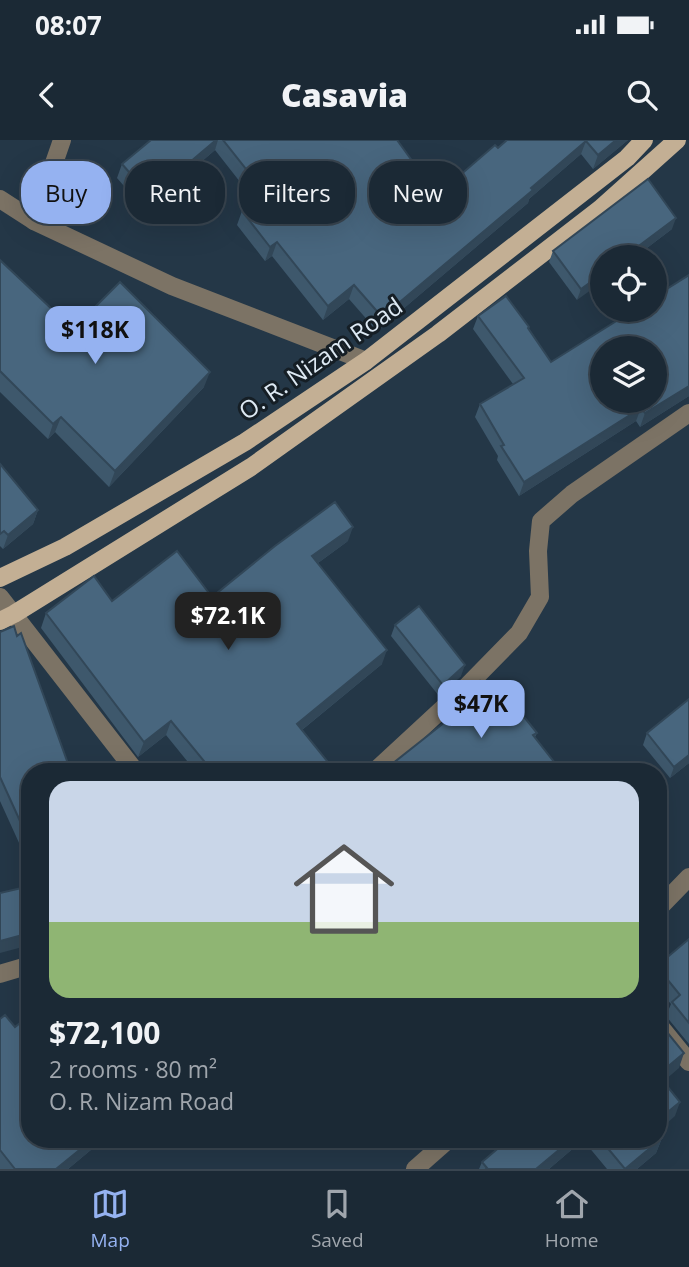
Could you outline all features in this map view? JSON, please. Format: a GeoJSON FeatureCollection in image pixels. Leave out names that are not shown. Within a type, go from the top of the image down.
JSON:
{"type":"FeatureCollection","features":[{"type":"Feature","properties":{"kind":"main road","name":"O. R. Nizam Road"},"geometry":{"type":"LineString","coordinates":[[0,578],[65,547],[245,442],[366,360],[617,166],[644,140]]}},
{"type":"Feature","properties":{"kind":"main road"},"geometry":{"type":"LineString","coordinates":[[7,618],[251,467],[438,334],[600,209],[677,140]]}},
{"type":"Feature","properties":{"kind":"street"},"geometry":{"type":"LineString","coordinates":[[55,161],[62,140]]}},
{"type":"Feature","properties":{"kind":"street"},"geometry":{"type":"LineString","coordinates":[[0,199],[21,213]]}},
{"type":"Feature","properties":{"kind":"street"},"geometry":{"type":"LineString","coordinates":[[40,224],[172,286],[366,360]]}},
{"type":"Feature","properties":{"kind":"street"},"geometry":{"type":"LineString","coordinates":[[383,763],[468,685],[519,633],[540,597],[538,551],[541,521],[572,494],[689,413]]}},
{"type":"Feature","properties":{"kind":"street"},"geometry":{"type":"LineString","coordinates":[[0,597],[7,618],[128,763]]}},
{"type":"Feature","properties":{"kind":"street"},"geometry":{"type":"LineString","coordinates":[[667,900],[689,877]]}},
{"type":"Feature","properties":{"kind":"street"},"geometry":{"type":"LineString","coordinates":[[0,974],[21,967]]}},
{"type":"Feature","properties":{"kind":"street"},"geometry":{"type":"LineString","coordinates":[[667,1035],[689,1062]]}},
{"type":"Feature","properties":{"kind":"street"},"geometry":{"type":"LineString","coordinates":[[415,1169],[438,1148]]}},
{"type":"Feature","properties":{"kind":"building"},"geometry":{"type":"Polygon","coordinates":[[[151,140],[216,140],[191,161],[126,161],[151,140]]]}},
{"type":"Feature","properties":{"kind":"building"},"geometry":{"type":"Polygon","coordinates":[[[223,140],[397,140],[412,161],[369,161],[369,224],[467,224],[467,169],[495,145],[498,148],[507,140],[616,140],[598,155],[586,141],[531,188],[533,190],[382,317],[354,285],[328,306],[277,242],[270,247],[252,224],[355,224],[355,161],[240,161],[223,140]]]}},
{"type":"Feature","properties":{"kind":"building"},"geometry":{"type":"Polygon","coordinates":[[[648,179],[676,218],[640,245],[590,245],[590,283],[581,289],[553,251],[648,179]]]}},
{"type":"Feature","properties":{"kind":"building"},"geometry":{"type":"Polygon","coordinates":[[[0,260],[73,329],[120,282],[210,372],[115,471],[61,417],[53,424],[0,371],[0,260]]]}},
{"type":"Feature","properties":{"kind":"building"},"geometry":{"type":"Polygon","coordinates":[[[689,275],[689,386],[667,400],[667,336],[592,336],[615,322],[667,322],[667,289],[689,275]]]}},
{"type":"Feature","properties":{"kind":"building"},"geometry":{"type":"Polygon","coordinates":[[[506,296],[551,362],[590,338],[590,413],[633,413],[524,482],[501,446],[504,445],[480,404],[524,378],[478,316],[506,296]]]}},
{"type":"Feature","properties":{"kind":"building"},"geometry":{"type":"Polygon","coordinates":[[[0,464],[38,510],[8,535],[4,531],[0,534],[0,464]]]}},
{"type":"Feature","properties":{"kind":"building"},"geometry":{"type":"Polygon","coordinates":[[[335,502],[353,527],[312,556],[387,650],[297,724],[329,763],[206,763],[171,721],[144,742],[46,613],[94,576],[112,601],[177,551],[212,597],[335,502]]]}},
{"type":"Feature","properties":{"kind":"building"},"geometry":{"type":"Polygon","coordinates":[[[419,606],[465,665],[443,685],[395,625],[419,606]]]}},
{"type":"Feature","properties":{"kind":"building"},"geometry":{"type":"Polygon","coordinates":[[[14,626],[17,636],[21,633],[68,763],[21,763],[21,823],[0,777],[0,632],[14,626]]]}},
{"type":"Feature","properties":{"kind":"building"},"geometry":{"type":"Polygon","coordinates":[[[480,681],[487,689],[496,682],[537,733],[533,735],[555,763],[393,763],[464,707],[458,701],[480,681]]]}},
{"type":"Feature","properties":{"kind":"building"},"geometry":{"type":"Polygon","coordinates":[[[689,699],[689,755],[674,767],[647,733],[689,699]]]}},
{"type":"Feature","properties":{"kind":"building"},"geometry":{"type":"Polygon","coordinates":[[[21,888],[21,935],[0,941],[0,893],[21,888]]]}},
{"type":"Feature","properties":{"kind":"building"},"geometry":{"type":"Polygon","coordinates":[[[689,939],[689,1023],[672,1002],[680,995],[667,979],[667,957],[689,939]]]}},
{"type":"Feature","properties":{"kind":"building"},"geometry":{"type":"Polygon","coordinates":[[[5,1015],[15,1027],[21,1022],[21,1148],[82,1148],[56,1169],[15,1169],[0,1150],[0,1019],[5,1015]]]}},
{"type":"Feature","properties":{"kind":"building"},"geometry":{"type":"Polygon","coordinates":[[[667,1032],[684,1053],[667,1067],[667,1032]]]}},
{"type":"Feature","properties":{"kind":"building"},"geometry":{"type":"Polygon","coordinates":[[[667,1086],[680,1102],[667,1113],[667,1086]]]}},
{"type":"Feature","properties":{"kind":"building"},"geometry":{"type":"Polygon","coordinates":[[[498,1148],[561,1148],[536,1169],[486,1169],[482,1162],[498,1148]]]}},
{"type":"Feature","properties":{"kind":"building"},"geometry":{"type":"Polygon","coordinates":[[[608,1148],[650,1148],[625,1169],[608,1148]]]}}]}
